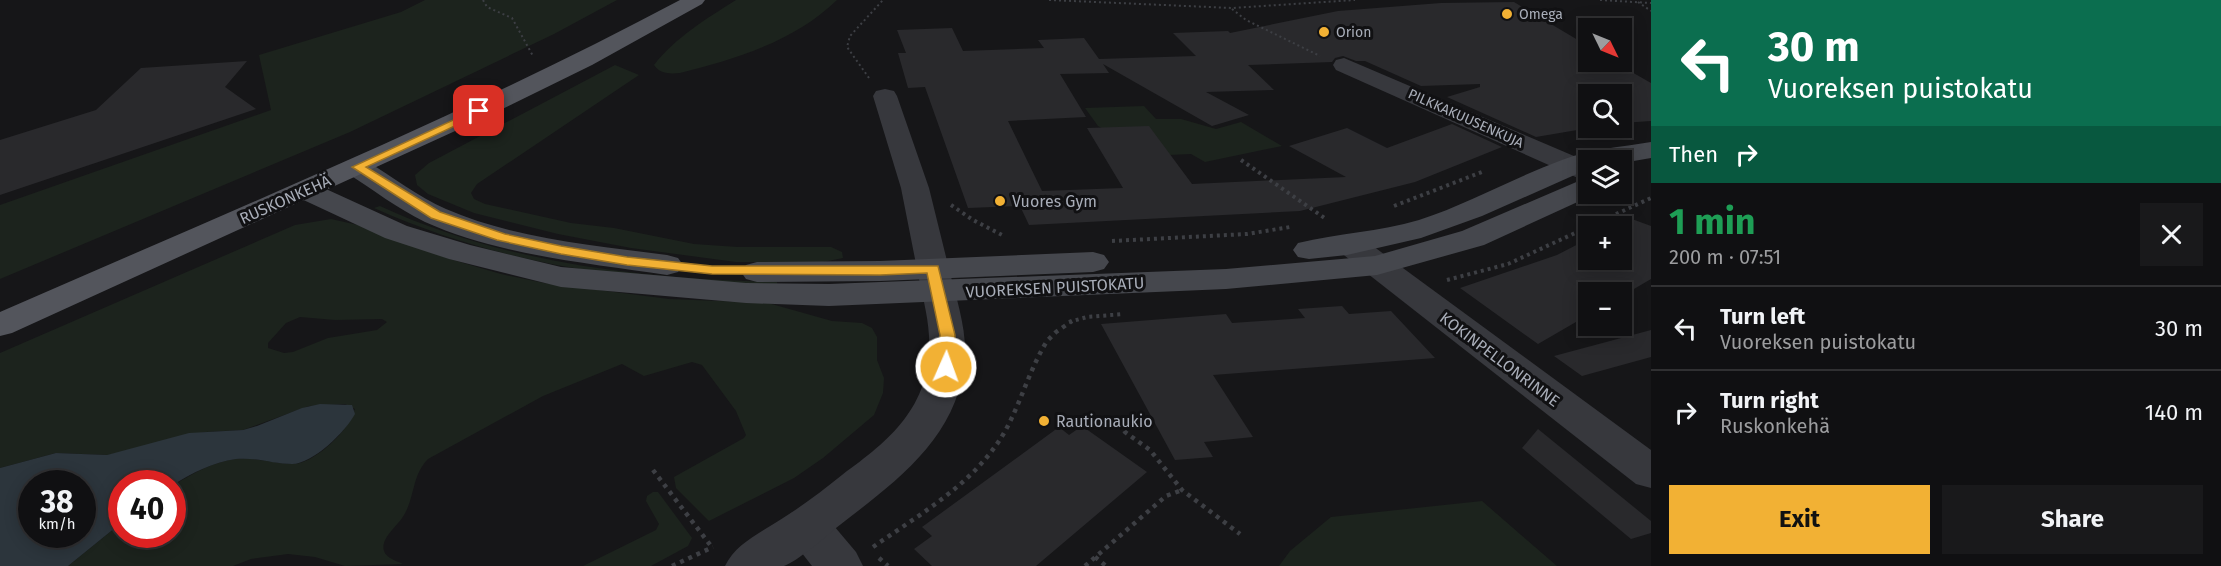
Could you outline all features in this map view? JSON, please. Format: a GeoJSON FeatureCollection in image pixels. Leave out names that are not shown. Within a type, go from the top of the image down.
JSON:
{"type":"FeatureCollection","features":[{"type":"Feature","properties":{"kind":"main road","name":"RUSKONKEHÄ"},"geometry":{"type":"LineString","coordinates":[[0,325],[357,167],[584,60],[695,0]]}},
{"type":"Feature","properties":{"kind":"main road","name":"VUOREKSEN PUISTOKATU"},"geometry":{"type":"LineString","coordinates":[[1632,156],[1651,150]]}},
{"type":"Feature","properties":{"kind":"main road","name":"VUOREKSEN PUISTOKATU"},"geometry":{"type":"LineString","coordinates":[[357,167],[435,215],[501,237],[561,250],[627,261],[712,270],[880,271],[936,280]]}},
{"type":"Feature","properties":{"kind":"main road"},"geometry":{"type":"LineString","coordinates":[[1632,173],[1651,169]]}},
{"type":"Feature","properties":{"kind":"main road","name":"VUOREKSEN PUISTOKATU"},"geometry":{"type":"LineString","coordinates":[[305,190],[396,232],[460,252],[561,277],[746,294],[829,295],[936,280],[1226,279],[1473,238],[1578,174]]}},
{"type":"Feature","properties":{"kind":"street","name":"PILKKAKUUSENKUJA"},"geometry":{"type":"LineString","coordinates":[[1344,65],[1578,166]]}},
{"type":"Feature","properties":{"kind":"street"},"geometry":{"type":"LineString","coordinates":[[732,559],[807,526],[892,461],[920,431],[938,398],[946,367],[947,335],[915,188],[885,96]]}},
{"type":"Feature","properties":{"kind":"street","name":"KOKINPELLONRINNE"},"geometry":{"type":"LineString","coordinates":[[1364,255],[1651,472]]}},
{"type":"Feature","properties":{"kind":"street"},"geometry":{"type":"LineString","coordinates":[[807,526],[855,557]]}},
{"type":"Feature","properties":{"kind":"path"},"geometry":{"type":"LineString","coordinates":[[483,0],[487,7],[512,18],[537,62]]}},
{"type":"Feature","properties":{"kind":"path"},"geometry":{"type":"LineString","coordinates":[[883,0],[850,36],[846,47],[885,96]]}},
{"type":"Feature","properties":{"kind":"path"},"geometry":{"type":"LineString","coordinates":[[1049,0],[1232,8],[1355,0]]}},
{"type":"Feature","properties":{"kind":"path"},"geometry":{"type":"LineString","coordinates":[[1600,0],[1651,3]]}},
{"type":"Feature","properties":{"kind":"path"},"geometry":{"type":"LineString","coordinates":[[1637,2],[1651,11]]}},
{"type":"Feature","properties":{"kind":"path"},"geometry":{"type":"LineString","coordinates":[[1232,8],[1246,20],[1307,51],[1344,65]]}},
{"type":"Feature","properties":{"kind":"path"},"geometry":{"type":"LineString","coordinates":[[1241,160],[1329,221],[1318,222]]}},
{"type":"Feature","properties":{"kind":"path"},"geometry":{"type":"LineString","coordinates":[[1391,207],[1484,172]]}},
{"type":"Feature","properties":{"kind":"path"},"geometry":{"type":"LineString","coordinates":[[944,199],[973,220],[1010,239]]}},
{"type":"Feature","properties":{"kind":"path"},"geometry":{"type":"LineString","coordinates":[[1109,241],[1247,234],[1295,226]]}},
{"type":"Feature","properties":{"kind":"path"},"geometry":{"type":"LineString","coordinates":[[855,557],[956,488],[983,462],[1014,414],[1033,367],[1050,336],[1067,323],[1090,316]]}},
{"type":"Feature","properties":{"kind":"path"},"geometry":{"type":"LineString","coordinates":[[1120,423],[1125,432],[1150,450],[1182,490],[1240,534]]}},
{"type":"Feature","properties":{"kind":"path"},"geometry":{"type":"LineString","coordinates":[[653,470],[711,546],[732,559]]}},
{"type":"Feature","properties":{"kind":"path"},"geometry":{"type":"LineString","coordinates":[[1085,566],[1166,496],[1182,490]]}},
{"type":"Feature","properties":{"kind":"path"},"geometry":{"type":"LineString","coordinates":[[672,566],[711,546]]}},
{"type":"Feature","properties":{"kind":"path"},"geometry":{"type":"LineString","coordinates":[[1095,557],[1106,566]]}},
{"type":"Feature","properties":{"kind":"shaded area"},"geometry":{"type":"Polygon","coordinates":[[[425,0],[617,0],[554,34],[350,132],[0,279],[0,205],[271,110],[259,55],[401,12],[425,0]]]}},
{"type":"Feature","properties":{"kind":"shaded area"},"geometry":{"type":"Polygon","coordinates":[[[736,0],[837,0],[803,27],[743,55],[680,73],[666,73],[656,68],[654,65],[682,37],[736,0]]]}},
{"type":"Feature","properties":{"kind":"shaded area"},"geometry":{"type":"Polygon","coordinates":[[[615,65],[639,75],[477,184],[471,193],[474,199],[485,204],[571,223],[614,228],[694,244],[738,247],[831,247],[842,252],[843,258],[823,262],[736,262],[631,248],[558,234],[474,213],[428,194],[417,185],[415,175],[429,163],[615,65]]]}},
{"type":"Feature","properties":{"kind":"shaded area"},"geometry":{"type":"Polygon","coordinates":[[[1144,106],[1156,119],[1181,119],[1216,129],[1241,122],[1282,146],[1205,162],[1191,154],[1125,157],[1107,131],[1098,126],[1085,108],[1144,106]]]}},
{"type":"Feature","properties":{"kind":"shaded area"},"geometry":{"type":"Polygon","coordinates":[[[380,206],[427,226],[475,242],[524,254],[624,272],[777,282],[777,286],[629,275],[578,269],[518,257],[430,231],[374,208],[380,206]]]}},
{"type":"Feature","properties":{"kind":"shaded area"},"geometry":{"type":"Polygon","coordinates":[[[331,219],[358,225],[453,260],[501,274],[544,283],[669,299],[768,303],[832,321],[862,323],[872,328],[877,337],[877,360],[884,378],[883,393],[874,415],[823,458],[794,478],[709,521],[676,488],[674,477],[744,438],[746,435],[736,411],[702,365],[692,362],[644,376],[622,364],[543,396],[428,459],[416,479],[408,508],[383,546],[387,556],[403,564],[345,566],[315,557],[288,554],[251,559],[233,566],[68,566],[90,548],[96,548],[96,543],[108,534],[108,548],[186,548],[186,478],[219,463],[235,459],[291,464],[304,461],[325,449],[341,433],[355,409],[345,404],[309,406],[243,430],[206,432],[108,455],[56,453],[0,468],[0,353],[295,225],[331,219]],[[300,317],[286,323],[268,343],[268,348],[284,353],[293,352],[328,338],[377,330],[387,322],[382,319],[335,320],[300,317]]]}},
{"type":"Feature","properties":{"kind":"shaded area"},"geometry":{"type":"Polygon","coordinates":[[[320,404],[352,405],[355,414],[328,445],[319,453],[300,463],[285,464],[236,459],[219,463],[186,477],[186,470],[108,470],[108,534],[96,543],[96,470],[18,470],[18,548],[90,548],[68,566],[0,566],[0,468],[56,453],[107,455],[189,433],[243,430],[302,408],[320,404]]]}},
{"type":"Feature","properties":{"kind":"shaded area"},"geometry":{"type":"Polygon","coordinates":[[[658,492],[692,538],[688,546],[651,566],[583,566],[656,530],[659,524],[646,501],[647,496],[658,492]]]}},
{"type":"Feature","properties":{"kind":"shaded area"},"geometry":{"type":"Polygon","coordinates":[[[1482,501],[1557,566],[1279,566],[1290,551],[1331,517],[1482,501]]]}},
{"type":"Feature","properties":{"kind":"building"},"geometry":{"type":"Polygon","coordinates":[[[1514,2],[1578,40],[1578,72],[1632,72],[1651,83],[1651,121],[1632,122],[1632,84],[1578,84],[1578,130],[1536,137],[1447,97],[1480,87],[1480,84],[1421,86],[1365,61],[1356,61],[1343,56],[1335,58],[1332,62],[1248,65],[1274,90],[1206,92],[1249,115],[1212,126],[1103,64],[1109,73],[1060,74],[1086,117],[1008,121],[1042,191],[1123,188],[1087,128],[1149,126],[1192,184],[1346,177],[1289,146],[1347,128],[1387,148],[1452,124],[1502,147],[1415,182],[1300,211],[1029,225],[1020,206],[968,208],[925,87],[908,88],[898,53],[906,53],[897,30],[952,28],[963,51],[1044,48],[1038,40],[1084,38],[1099,59],[1196,56],[1173,33],[1228,31],[1230,33],[1338,11],[1441,3],[1514,2]]]}},
{"type":"Feature","properties":{"kind":"building"},"geometry":{"type":"Polygon","coordinates":[[[247,61],[225,87],[256,109],[0,195],[0,140],[96,110],[141,68],[247,61]]]}},
{"type":"Feature","properties":{"kind":"building"},"geometry":{"type":"Polygon","coordinates":[[[1632,219],[1651,226],[1651,279],[1632,290],[1632,282],[1578,282],[1578,321],[1538,344],[1460,288],[1557,255],[1578,244],[1578,270],[1632,270],[1632,219]]]}},
{"type":"Feature","properties":{"kind":"building"},"geometry":{"type":"Polygon","coordinates":[[[1342,306],[1349,314],[1391,311],[1435,358],[1213,375],[1253,437],[1204,442],[1213,457],[1175,460],[1101,324],[1226,314],[1232,323],[1305,318],[1298,309],[1342,306]]]}},
{"type":"Feature","properties":{"kind":"building"},"geometry":{"type":"Polygon","coordinates":[[[1651,330],[1651,357],[1582,376],[1554,356],[1632,336],[1651,330]]]}},
{"type":"Feature","properties":{"kind":"building"},"geometry":{"type":"Polygon","coordinates":[[[1082,426],[1147,472],[1036,566],[932,566],[914,549],[932,536],[922,527],[1059,427],[1069,435],[1082,426]]]}},
{"type":"Feature","properties":{"kind":"building"},"geometry":{"type":"Polygon","coordinates":[[[1538,429],[1651,521],[1651,533],[1631,539],[1522,448],[1538,429]]]}},
{"type":"Feature","properties":{"kind":"place","name":"Omega"},"geometry":{"type":"Point","coordinates":[1507,14]}},
{"type":"Feature","properties":{"kind":"place","name":"Orion"},"geometry":{"type":"Point","coordinates":[1324,32]}},
{"type":"Feature","properties":{"kind":"place","name":"Vuores Gym"},"geometry":{"type":"Point","coordinates":[1000,201]}},
{"type":"Feature","properties":{"kind":"place","name":"Rautionaukio"},"geometry":{"type":"Point","coordinates":[1044,421]}},
{"type":"Feature","properties":{"kind":"route"},"geometry":{"type":"LineString","coordinates":[[479,111],[357,167],[435,215],[501,237],[561,250],[627,261],[712,270],[880,271],[933,268],[947,335],[946,367]]}}]}
